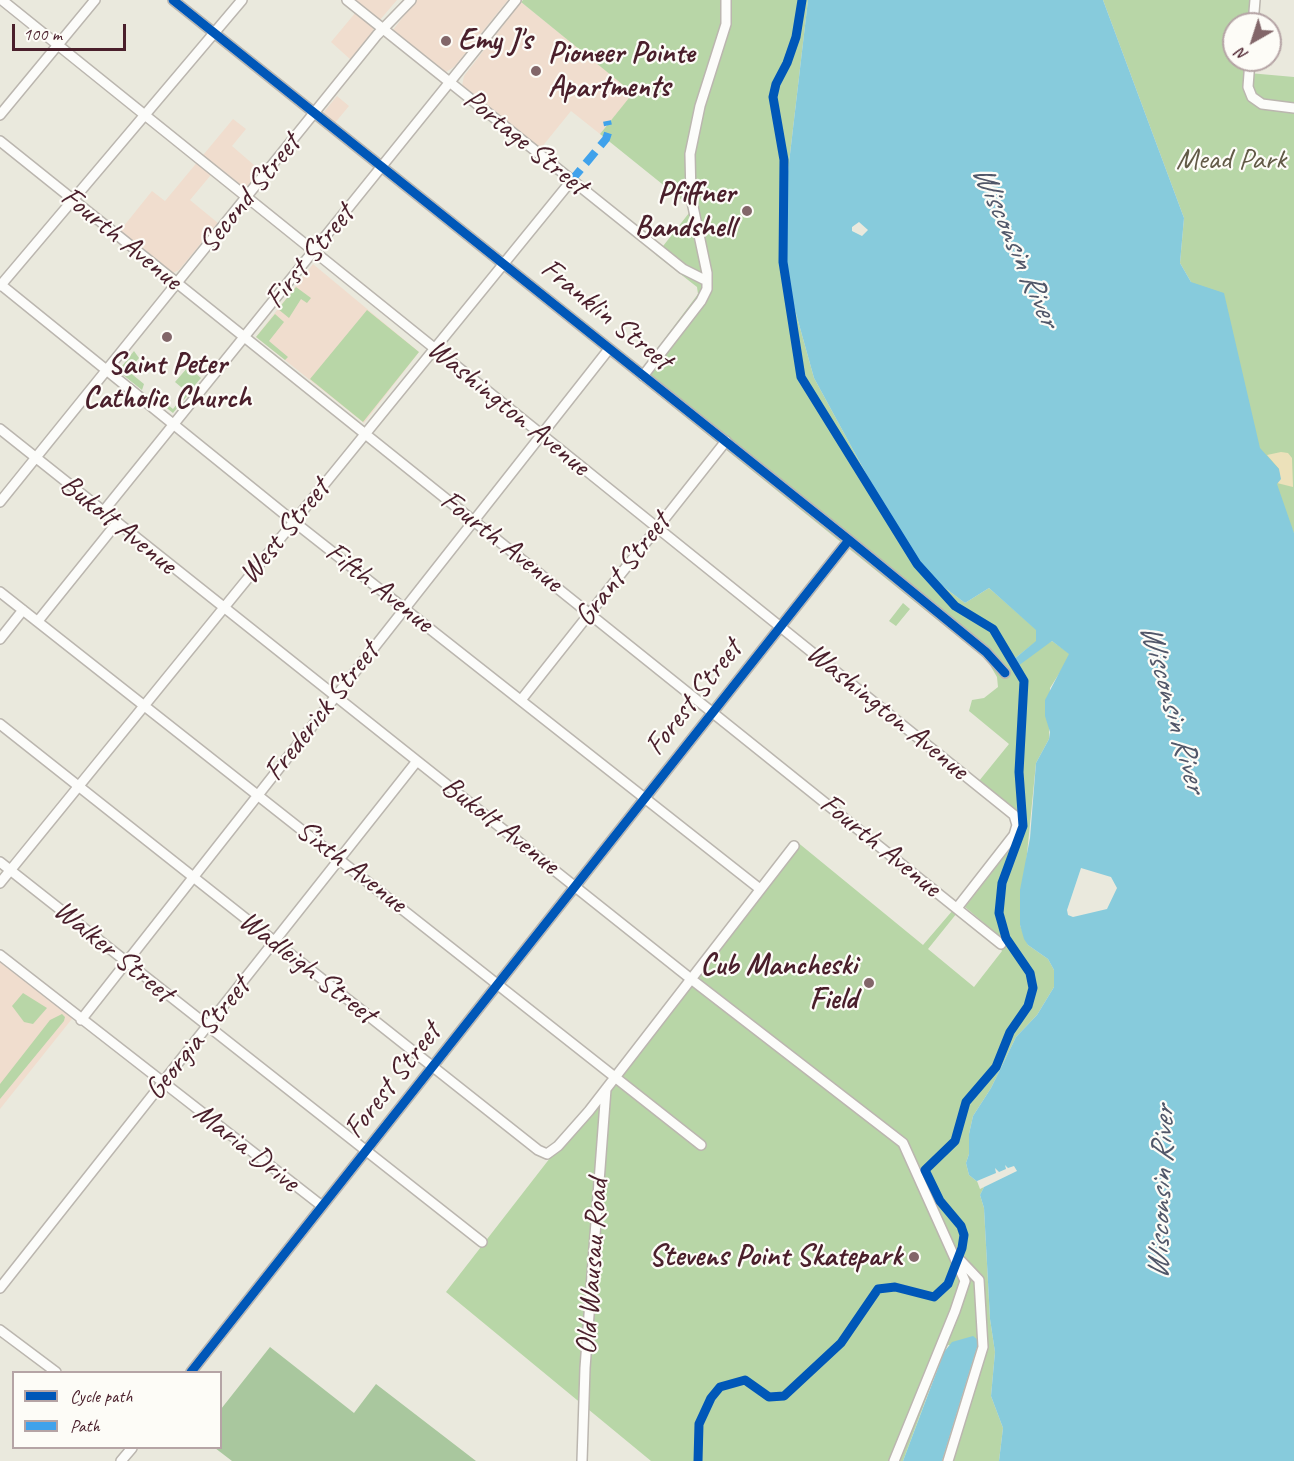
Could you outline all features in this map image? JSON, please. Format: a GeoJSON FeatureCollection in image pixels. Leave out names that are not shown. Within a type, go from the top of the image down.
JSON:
{"type":"FeatureCollection","features":[{"type":"Feature","properties":{"kind":"street","name":"Washington Avenue"},"geometry":{"type":"LineString","coordinates":[[2,0],[1014,815],[1017,825],[1014,835],[957,908]]}},
{"type":"Feature","properties":{"kind":"street"},"geometry":{"type":"LineString","coordinates":[[0,115],[95,0]]}},
{"type":"Feature","properties":{"kind":"street","name":"Franklin Street"},"geometry":{"type":"LineString","coordinates":[[172,0],[849,540],[993,658],[1005,673]]}},
{"type":"Feature","properties":{"kind":"street"},"geometry":{"type":"LineString","coordinates":[[0,285],[74,201],[242,0]]}},
{"type":"Feature","properties":{"kind":"street","name":"Portage Street"},"geometry":{"type":"LineString","coordinates":[[347,0],[683,269],[707,281]]}},
{"type":"Feature","properties":{"kind":"street","name":"Second Street"},"geometry":{"type":"LineString","coordinates":[[0,502],[383,30],[411,0]]}},
{"type":"Feature","properties":{"kind":"street","name":"First Street"},"geometry":{"type":"LineString","coordinates":[[102,513],[516,0]]}},
{"type":"Feature","properties":{"kind":"street"},"geometry":{"type":"LineString","coordinates":[[642,376],[701,301],[707,281],[691,197],[690,154],[700,106],[726,24],[726,0]]}},
{"type":"Feature","properties":{"kind":"street"},"geometry":{"type":"LineString","coordinates":[[1250,72],[1249,93],[1262,104],[1294,108]]}},
{"type":"Feature","properties":{"kind":"street","name":"Fourth Avenue"},"geometry":{"type":"LineString","coordinates":[[0,141],[1001,944]]}},
{"type":"Feature","properties":{"kind":"street","name":"West Street"},"geometry":{"type":"LineString","coordinates":[[0,883],[77,785],[571,180]]}},
{"type":"Feature","properties":{"kind":"street","name":"Fifth Avenue"},"geometry":{"type":"LineString","coordinates":[[0,285],[173,425],[760,889]]}},
{"type":"Feature","properties":{"kind":"street","name":"Frederick Street"},"geometry":{"type":"LineString","coordinates":[[81,1020],[609,349]]}},
{"type":"Feature","properties":{"kind":"street","name":"Bukolt Avenue"},"geometry":{"type":"LineString","coordinates":[[0,429],[102,513],[335,695],[691,979],[903,1143],[964,1275],[964,1289],[894,1461]]}},
{"type":"Feature","properties":{"kind":"street","name":"Grant Street"},"geometry":{"type":"LineString","coordinates":[[521,700],[726,441]]}},
{"type":"Feature","properties":{"kind":"street"},"geometry":{"type":"LineString","coordinates":[[38,621],[116,524]]}},
{"type":"Feature","properties":{"kind":"street","name":"Forest Street"},"geometry":{"type":"LineString","coordinates":[[192,1371],[434,1068],[849,540]]}},
{"type":"Feature","properties":{"kind":"street","name":"Sixth Avenue"},"geometry":{"type":"LineString","coordinates":[[0,592],[701,1144]]}},
{"type":"Feature","properties":{"kind":"street"},"geometry":{"type":"LineString","coordinates":[[0,639],[23,610]]}},
{"type":"Feature","properties":{"kind":"street","name":"Wadleigh Street"},"geometry":{"type":"LineString","coordinates":[[0,724],[538,1150],[547,1154],[563,1142],[606,1089]]}},
{"type":"Feature","properties":{"kind":"street","name":"Georgia Street"},"geometry":{"type":"LineString","coordinates":[[0,1288],[417,761]]}},
{"type":"Feature","properties":{"kind":"street"},"geometry":{"type":"LineString","coordinates":[[606,1089],[794,846]]}},
{"type":"Feature","properties":{"kind":"street","name":"Walker Street"},"geometry":{"type":"LineString","coordinates":[[0,862],[482,1242]]}},
{"type":"Feature","properties":{"kind":"street","name":"Maria Drive"},"geometry":{"type":"LineString","coordinates":[[0,955],[322,1206]]}},
{"type":"Feature","properties":{"kind":"street","name":"Old Wausau Road"},"geometry":{"type":"LineString","coordinates":[[582,1461],[585,1368],[606,1089]]}},
{"type":"Feature","properties":{"kind":"street","name":"Bukolt Avenue"},"geometry":{"type":"LineString","coordinates":[[948,1461],[983,1347],[980,1280],[956,1256]]}},
{"type":"Feature","properties":{"kind":"street"},"geometry":{"type":"LineString","coordinates":[[0,1330],[55,1371]]}},
{"type":"Feature","properties":{"kind":"street"},"geometry":{"type":"LineString","coordinates":[[121,1461],[131,1449]]}},
{"type":"Feature","properties":{"kind":"shaded area"},"geometry":{"type":"Polygon","coordinates":[[[354,0],[397,0],[373,28],[374,33],[351,60],[331,42],[361,6],[354,0]]]}},
{"type":"Feature","properties":{"kind":"shaded area"},"geometry":{"type":"Polygon","coordinates":[[[416,0],[508,0],[454,67],[446,72],[393,30],[416,0]]]}},
{"type":"Feature","properties":{"kind":"shaded area"},"geometry":{"type":"Polygon","coordinates":[[[521,2],[634,93],[600,134],[571,111],[541,148],[462,86],[464,76],[521,2]]]}},
{"type":"Feature","properties":{"kind":"shaded area"},"geometry":{"type":"Polygon","coordinates":[[[337,96],[349,106],[334,124],[323,113],[337,96]]]}},
{"type":"Feature","properties":{"kind":"shaded area"},"geometry":{"type":"Polygon","coordinates":[[[233,119],[246,129],[232,146],[261,171],[246,189],[218,167],[210,176],[190,200],[218,223],[179,270],[173,273],[119,232],[152,191],[165,201],[233,119]]]}},
{"type":"Feature","properties":{"kind":"shaded area"},"geometry":{"type":"Polygon","coordinates":[[[313,264],[419,352],[364,423],[256,337],[313,264]]]}},
{"type":"Feature","properties":{"kind":"shaded area"},"geometry":{"type":"Polygon","coordinates":[[[0,955],[75,1015],[0,1109],[0,955]]]}},
{"type":"Feature","properties":{"kind":"green space"},"geometry":{"type":"Polygon","coordinates":[[[523,0],[808,0],[787,180],[784,231],[790,292],[814,378],[894,525],[920,565],[933,579],[965,603],[989,588],[1037,630],[1037,641],[1014,659],[1052,641],[1069,653],[1069,658],[1050,688],[1049,739],[1036,763],[1020,925],[1028,945],[1048,959],[1054,970],[1054,987],[1037,1015],[1016,1037],[991,1088],[973,1116],[966,1163],[969,1175],[984,1187],[980,1195],[984,1208],[990,1319],[995,1352],[991,1396],[1003,1428],[999,1461],[942,1461],[977,1348],[948,1345],[903,1461],[651,1461],[446,1292],[550,1158],[562,1148],[795,853],[796,841],[923,945],[953,910],[957,913],[928,949],[974,987],[1002,951],[1000,948],[1004,940],[965,907],[1017,840],[1021,826],[1017,812],[979,781],[1009,744],[969,711],[972,700],[984,698],[998,687],[997,677],[987,660],[636,377],[698,294],[697,287],[656,255],[689,213],[687,204],[600,134],[633,93],[521,2],[523,0]]]}},
{"type":"Feature","properties":{"kind":"green space","name":"Mead Park"},"geometry":{"type":"Polygon","coordinates":[[[1103,0],[1255,0],[1254,12],[1222,12],[1222,72],[1249,72],[1294,77],[1294,534],[1191,282],[1180,263],[1184,218],[1103,0]]]}},
{"type":"Feature","properties":{"kind":"green space"},"geometry":{"type":"Polygon","coordinates":[[[296,287],[311,298],[307,303],[301,299],[289,318],[278,309],[296,287]]]}},
{"type":"Feature","properties":{"kind":"green space"},"geometry":{"type":"Polygon","coordinates":[[[367,310],[419,352],[363,422],[310,379],[367,310]]]}},
{"type":"Feature","properties":{"kind":"green space"},"geometry":{"type":"Polygon","coordinates":[[[275,314],[284,322],[269,341],[288,357],[285,360],[256,337],[275,314]]]}},
{"type":"Feature","properties":{"kind":"green space"},"geometry":{"type":"Polygon","coordinates":[[[134,351],[139,358],[128,371],[144,384],[142,390],[118,371],[134,351]]]}},
{"type":"Feature","properties":{"kind":"green space"},"geometry":{"type":"Polygon","coordinates":[[[188,367],[201,378],[188,393],[175,382],[188,367]]]}},
{"type":"Feature","properties":{"kind":"green space"},"geometry":{"type":"Polygon","coordinates":[[[151,391],[173,409],[185,394],[187,396],[173,413],[149,394],[151,391]]]}},
{"type":"Feature","properties":{"kind":"green space"},"geometry":{"type":"Polygon","coordinates":[[[903,603],[910,609],[896,626],[889,621],[903,603]]]}},
{"type":"Feature","properties":{"kind":"green space"},"geometry":{"type":"Polygon","coordinates":[[[23,993],[47,1008],[33,1024],[24,1022],[12,1006],[23,993]]]}},
{"type":"Feature","properties":{"kind":"green space"},"geometry":{"type":"Polygon","coordinates":[[[62,1014],[65,1017],[64,1021],[0,1099],[0,1084],[50,1020],[62,1014]]]}},
{"type":"Feature","properties":{"kind":"green space"},"geometry":{"type":"Polygon","coordinates":[[[270,1347],[354,1413],[376,1384],[476,1461],[232,1461],[216,1449],[222,1449],[222,1408],[270,1347]]]}},
{"type":"Feature","properties":{"kind":"sand"},"geometry":{"type":"Polygon","coordinates":[[[1288,453],[1292,458],[1293,487],[1277,483],[1279,469],[1267,455],[1288,453]]]}},
{"type":"Feature","properties":{"kind":"water","name":"Wisconsin River"},"geometry":{"type":"Polygon","coordinates":[[[808,0],[1103,0],[1184,218],[1180,263],[1191,282],[1224,293],[1260,448],[1279,469],[1281,479],[1277,484],[1294,533],[1294,1461],[999,1461],[1003,1428],[991,1396],[995,1352],[990,1319],[984,1208],[980,1195],[984,1187],[969,1175],[966,1163],[973,1116],[991,1088],[1016,1037],[1037,1015],[1054,987],[1054,970],[1048,959],[1028,945],[1024,939],[1020,925],[1020,890],[1030,838],[1036,763],[1049,739],[1050,732],[1045,716],[1045,700],[1069,654],[1052,641],[1018,666],[1013,660],[1036,641],[1036,630],[989,588],[965,603],[933,579],[920,565],[894,525],[814,378],[790,292],[784,231],[787,180],[808,0]],[[859,222],[852,227],[852,231],[862,236],[868,230],[859,222]],[[1081,868],[1067,910],[1068,915],[1073,917],[1107,909],[1117,888],[1111,877],[1081,868]]]}},
{"type":"Feature","properties":{"kind":"water"},"geometry":{"type":"Polygon","coordinates":[[[973,1336],[979,1341],[942,1461],[903,1461],[944,1352],[952,1342],[973,1336]]]}},
{"type":"Feature","properties":{"kind":"pier"},"geometry":{"type":"Polygon","coordinates":[[[1005,1165],[1008,1168],[1014,1166],[1017,1171],[980,1189],[977,1181],[996,1173],[995,1168],[999,1172],[1006,1169],[1005,1165]]]}},
{"type":"Feature","properties":{"kind":"marked path"},"geometry":{"type":"LineString","coordinates":[[571,181],[606,139],[609,130],[607,121]]}},
{"type":"Feature","properties":{"kind":"cycle path"},"geometry":{"type":"LineString","coordinates":[[173,0],[849,540],[986,652],[1005,673]]}},
{"type":"Feature","properties":{"kind":"cycle path"},"geometry":{"type":"LineString","coordinates":[[698,1461],[699,1424],[711,1398],[720,1387],[745,1380],[769,1397],[784,1396],[841,1343],[878,1289],[895,1287],[934,1297],[948,1284],[962,1248],[964,1235],[961,1226],[940,1201],[925,1170],[955,1141],[966,1102],[996,1067],[1010,1032],[1028,1006],[1033,988],[1030,973],[1006,938],[999,913],[1002,883],[1023,826],[1019,772],[1024,681],[993,629],[955,606],[917,564],[801,377],[783,262],[784,160],[773,97],[776,84],[787,63],[796,37],[802,0]]}},
{"type":"Feature","properties":{"kind":"cycle path"},"geometry":{"type":"LineString","coordinates":[[192,1371],[849,540]]}},
{"type":"Feature","properties":{"kind":"place","name":"Emy J's"},"geometry":{"type":"Point","coordinates":[446,41]}},
{"type":"Feature","properties":{"kind":"place","name":"Pioneer Pointe Apartments"},"geometry":{"type":"Point","coordinates":[536,71]}},
{"type":"Feature","properties":{"kind":"place","name":"Pfiffner Bandshell"},"geometry":{"type":"Point","coordinates":[747,211]}},
{"type":"Feature","properties":{"kind":"place","name":"Saint Peter Catholic Church"},"geometry":{"type":"Point","coordinates":[167,337]}},
{"type":"Feature","properties":{"kind":"place","name":"Cub Mancheski Field"},"geometry":{"type":"Point","coordinates":[869,983]}},
{"type":"Feature","properties":{"kind":"place","name":"Stevens Point Skatepark"},"geometry":{"type":"Point","coordinates":[914,1257]}}]}
